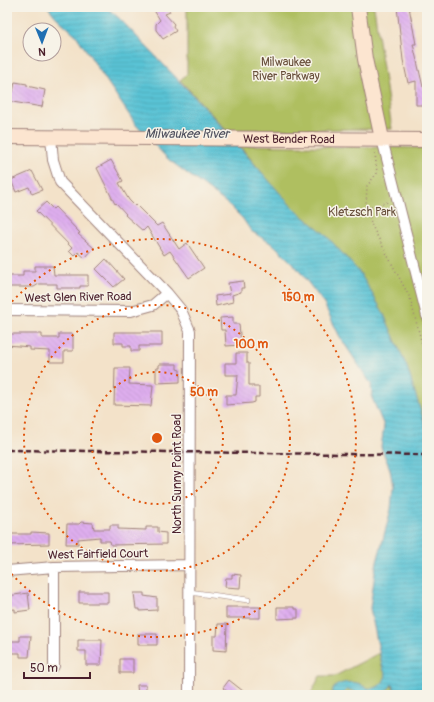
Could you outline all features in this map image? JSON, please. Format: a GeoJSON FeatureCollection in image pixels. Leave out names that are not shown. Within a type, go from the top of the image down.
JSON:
{"type":"FeatureCollection","features":[{"type":"Feature","properties":{"kind":"street"},"geometry":{"type":"LineString","coordinates":[[358,7],[379,145],[398,200],[427,316]]}},
{"type":"Feature","properties":{"kind":"street","name":"West Bender Road"},"geometry":{"type":"LineString","coordinates":[[7,137],[229,138],[379,145],[427,140]]}},
{"type":"Feature","properties":{"kind":"street","name":"North Sunny Point Road"},"geometry":{"type":"LineString","coordinates":[[51,137],[53,160],[60,182],[167,292],[181,310],[190,331],[189,695]]}},
{"type":"Feature","properties":{"kind":"street","name":"West Glen River Road"},"geometry":{"type":"LineString","coordinates":[[7,310],[131,311],[153,305],[167,292]]}},
{"type":"Feature","properties":{"kind":"street","name":"West Fairfield Court"},"geometry":{"type":"LineString","coordinates":[[7,571],[54,567],[189,566]]}},
{"type":"Feature","properties":{"kind":"street"},"geometry":{"type":"LineString","coordinates":[[54,567],[54,666]]}},
{"type":"Feature","properties":{"kind":"lane"},"geometry":{"type":"LineString","coordinates":[[189,592],[248,600]]}},
{"type":"Feature","properties":{"kind":"path"},"geometry":{"type":"LineString","coordinates":[[379,145],[374,154],[377,173],[368,186],[366,197],[367,208],[372,226],[410,298],[427,363]]}},
{"type":"Feature","properties":{"kind":"path"},"geometry":{"type":"LineString","coordinates":[[367,208],[398,200]]}},
{"type":"Feature","properties":{"kind":"green space","name":"Milwaukee River Parkway"},"geometry":{"type":"Polygon","coordinates":[[[187,7],[374,7],[392,129],[226,130],[180,80],[187,74],[187,7]]]}},
{"type":"Feature","properties":{"kind":"green space","name":"Kletzsch Park"},"geometry":{"type":"Polygon","coordinates":[[[239,145],[427,148],[427,688],[402,420],[262,173],[239,145]]]}},
{"type":"Feature","properties":{"kind":"green space"},"geometry":{"type":"Polygon","coordinates":[[[379,653],[383,669],[397,695],[310,695],[320,676],[335,676],[379,653]]]}},
{"type":"Feature","properties":{"kind":"water","name":"Milwaukee River"},"geometry":{"type":"Polygon","coordinates":[[[48,7],[106,7],[120,19],[207,110],[293,208],[325,234],[360,273],[383,312],[407,367],[427,431],[427,695],[397,695],[392,684],[386,691],[375,696],[361,695],[348,690],[346,690],[343,695],[332,695],[332,691],[337,685],[344,683],[358,683],[367,688],[378,687],[383,682],[386,674],[383,669],[370,608],[376,566],[391,509],[393,487],[390,469],[381,447],[384,426],[372,398],[371,384],[340,337],[323,302],[297,268],[274,245],[251,231],[243,219],[229,205],[168,159],[136,125],[76,35],[56,17],[48,7]]]}},
{"type":"Feature","properties":{"kind":"building"},"geometry":{"type":"Polygon","coordinates":[[[152,7],[167,7],[170,12],[165,14],[174,24],[173,26],[176,31],[163,39],[156,30],[156,24],[160,20],[152,7]]]}},
{"type":"Feature","properties":{"kind":"building"},"geometry":{"type":"Polygon","coordinates":[[[397,7],[409,7],[416,44],[413,44],[423,87],[427,87],[427,105],[416,105],[416,81],[408,83],[403,60],[397,7]]]}},
{"type":"Feature","properties":{"kind":"building"},"geometry":{"type":"Polygon","coordinates":[[[15,82],[45,90],[42,107],[7,101],[9,91],[13,92],[15,82]]]}},
{"type":"Feature","properties":{"kind":"building"},"geometry":{"type":"Polygon","coordinates":[[[111,160],[123,181],[119,183],[129,200],[157,226],[162,223],[179,249],[187,243],[204,268],[189,278],[170,251],[164,255],[147,227],[143,231],[125,215],[126,214],[116,203],[115,204],[97,168],[111,160]]]}},
{"type":"Feature","properties":{"kind":"building"},"geometry":{"type":"Polygon","coordinates":[[[32,171],[42,190],[32,194],[29,187],[16,192],[11,180],[32,171]]]}},
{"type":"Feature","properties":{"kind":"building"},"geometry":{"type":"Polygon","coordinates":[[[46,202],[53,209],[55,207],[80,233],[78,234],[94,248],[85,258],[78,252],[74,256],[69,251],[72,248],[36,211],[46,202]]]}},
{"type":"Feature","properties":{"kind":"building"},"geometry":{"type":"Polygon","coordinates":[[[106,259],[124,279],[114,287],[96,269],[106,259]]]}},
{"type":"Feature","properties":{"kind":"building"},"geometry":{"type":"Polygon","coordinates":[[[35,266],[53,266],[54,275],[88,275],[88,286],[80,286],[80,288],[57,288],[57,284],[39,284],[34,287],[7,287],[7,276],[23,276],[23,271],[35,271],[35,266]]]}},
{"type":"Feature","properties":{"kind":"building"},"geometry":{"type":"Polygon","coordinates":[[[243,281],[244,288],[241,288],[241,292],[232,295],[233,302],[216,306],[215,296],[230,294],[228,283],[243,281]]]}},
{"type":"Feature","properties":{"kind":"building"},"geometry":{"type":"Polygon","coordinates":[[[233,317],[233,324],[239,324],[241,345],[226,346],[225,330],[221,330],[220,318],[233,317]]]}},
{"type":"Feature","properties":{"kind":"building"},"geometry":{"type":"Polygon","coordinates":[[[114,332],[162,332],[162,346],[139,346],[139,351],[131,351],[131,346],[123,346],[123,343],[114,343],[114,332]]]}},
{"type":"Feature","properties":{"kind":"building"},"geometry":{"type":"Polygon","coordinates":[[[7,334],[42,334],[42,338],[59,338],[59,334],[73,334],[73,351],[64,351],[64,362],[50,362],[50,351],[30,350],[30,347],[7,345],[7,334]]]}},
{"type":"Feature","properties":{"kind":"building"},"geometry":{"type":"Polygon","coordinates":[[[236,353],[247,353],[247,363],[249,363],[249,385],[259,387],[259,397],[255,397],[255,402],[252,403],[226,405],[226,395],[236,395],[238,375],[225,375],[225,363],[236,363],[236,353]]]}},
{"type":"Feature","properties":{"kind":"building"},"geometry":{"type":"Polygon","coordinates":[[[159,364],[177,364],[177,369],[180,370],[180,382],[156,383],[156,368],[159,368],[159,364]]]}},
{"type":"Feature","properties":{"kind":"building"},"geometry":{"type":"Polygon","coordinates":[[[115,368],[130,368],[129,384],[153,385],[151,406],[114,405],[115,368]]]}},
{"type":"Feature","properties":{"kind":"building"},"geometry":{"type":"Polygon","coordinates":[[[81,522],[93,523],[94,529],[110,529],[110,525],[118,525],[118,529],[146,530],[146,527],[158,527],[158,532],[166,533],[166,544],[111,545],[110,541],[100,541],[100,537],[78,539],[78,544],[66,544],[67,524],[79,524],[81,522]]]}},
{"type":"Feature","properties":{"kind":"building"},"geometry":{"type":"Polygon","coordinates":[[[31,532],[49,533],[49,544],[7,545],[7,534],[31,534],[31,532]]]}},
{"type":"Feature","properties":{"kind":"building"},"geometry":{"type":"Polygon","coordinates":[[[232,574],[241,575],[240,588],[225,587],[226,578],[232,578],[232,574]]]}},
{"type":"Feature","properties":{"kind":"building"},"geometry":{"type":"Polygon","coordinates":[[[79,592],[108,592],[108,603],[79,603],[79,592]]]}},
{"type":"Feature","properties":{"kind":"building"},"geometry":{"type":"Polygon","coordinates":[[[28,593],[30,610],[15,612],[15,609],[7,610],[7,596],[28,593]]]}},
{"type":"Feature","properties":{"kind":"building"},"geometry":{"type":"Polygon","coordinates":[[[134,593],[144,593],[144,596],[157,598],[157,610],[140,611],[140,609],[136,609],[134,593]]]}},
{"type":"Feature","properties":{"kind":"building"},"geometry":{"type":"Polygon","coordinates":[[[226,607],[260,607],[260,618],[226,618],[226,607]]]}},
{"type":"Feature","properties":{"kind":"building"},"geometry":{"type":"Polygon","coordinates":[[[277,607],[294,607],[294,609],[298,609],[298,618],[277,619],[277,607]]]}},
{"type":"Feature","properties":{"kind":"building"},"geometry":{"type":"Polygon","coordinates":[[[218,624],[227,624],[226,651],[213,650],[213,636],[217,636],[218,624]]]}},
{"type":"Feature","properties":{"kind":"building"},"geometry":{"type":"Polygon","coordinates":[[[138,634],[157,634],[157,645],[138,645],[138,634]]]}},
{"type":"Feature","properties":{"kind":"building"},"geometry":{"type":"Polygon","coordinates":[[[20,636],[31,636],[29,657],[20,657],[20,653],[10,653],[10,641],[20,641],[20,636]]]}},
{"type":"Feature","properties":{"kind":"building"},"geometry":{"type":"Polygon","coordinates":[[[78,640],[102,640],[101,665],[86,665],[86,651],[78,651],[78,640]]]}},
{"type":"Feature","properties":{"kind":"building"},"geometry":{"type":"Polygon","coordinates":[[[120,659],[133,659],[133,673],[120,673],[120,659]]]}},
{"type":"Feature","properties":{"kind":"building"},"geometry":{"type":"Polygon","coordinates":[[[229,680],[248,695],[231,695],[223,688],[229,680]]]}},
{"type":"Feature","properties":{"kind":"building"},"geometry":{"type":"Polygon","coordinates":[[[137,685],[146,685],[146,695],[138,695],[137,685]]]}},
{"type":"Feature","properties":{"kind":"railway"},"geometry":{"type":"LineString","coordinates":[[7,450],[427,455]]}}]}
